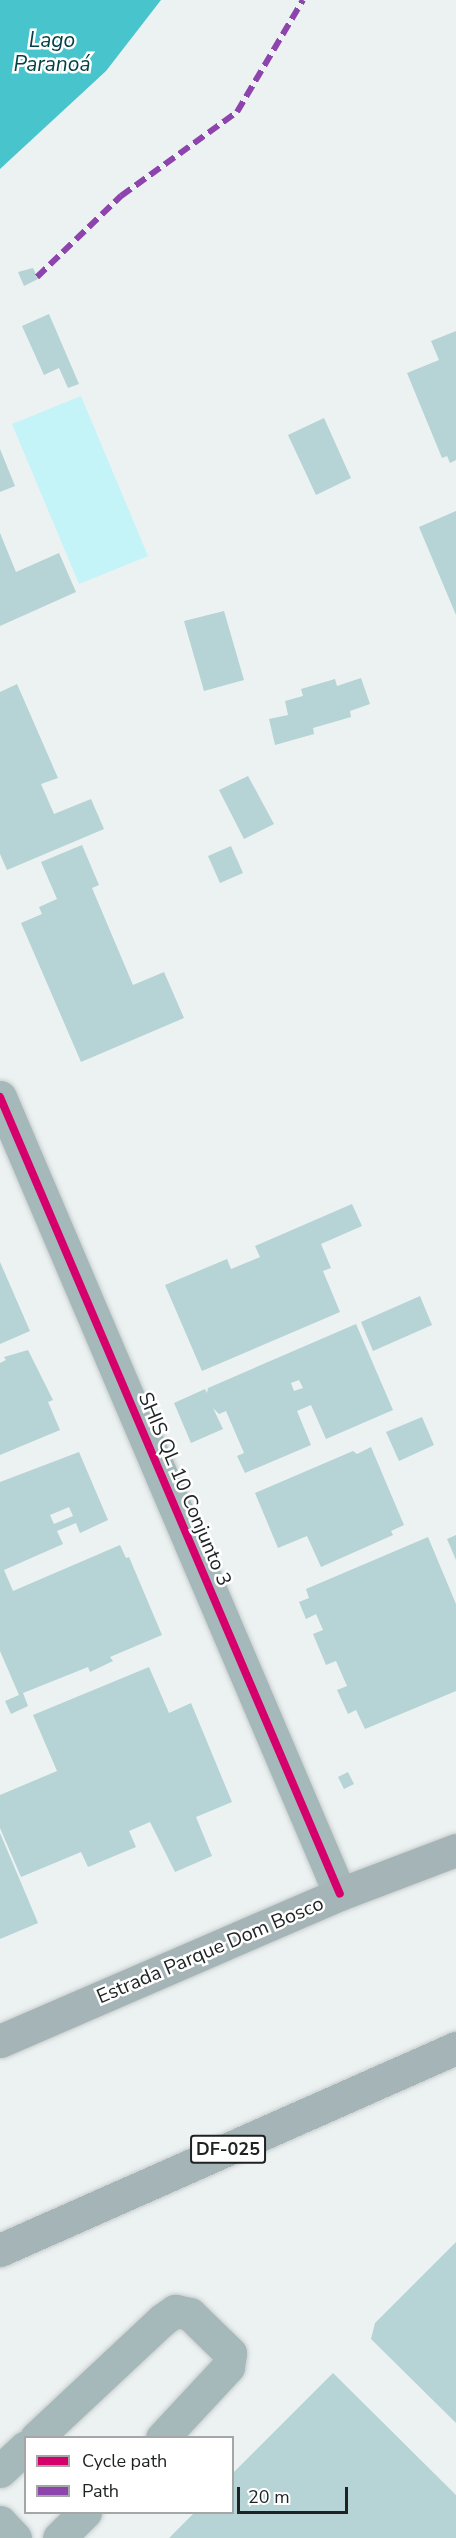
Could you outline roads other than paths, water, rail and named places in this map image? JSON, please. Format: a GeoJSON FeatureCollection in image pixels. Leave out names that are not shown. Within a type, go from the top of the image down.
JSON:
{"type":"FeatureCollection","features":[{"type":"Feature","properties":{"kind":"main road","name":"Estrada Parque Dom Bosco"},"geometry":{"type":"LineString","coordinates":[[0,2041],[340,1894],[456,1850]]}},
{"type":"Feature","properties":{"kind":"main road","name":"DF-025"},"geometry":{"type":"LineString","coordinates":[[0,2250],[456,2048]]}},
{"type":"Feature","properties":{"kind":"street","name":"SHIS QL 10 Conjunto 3"},"geometry":{"type":"LineString","coordinates":[[0,1097],[340,1894]]}},
{"type":"Feature","properties":{"kind":"street"},"geometry":{"type":"LineString","coordinates":[[38,2436],[162,2319],[175,2311],[190,2314],[230,2353],[228,2367],[164,2436]]}},
{"type":"Feature","properties":{"kind":"street"},"geometry":{"type":"LineString","coordinates":[[0,2471],[24,2449]]}},
{"type":"Feature","properties":{"kind":"street"},"geometry":{"type":"LineString","coordinates":[[60,2538],[83,2514]]}},
{"type":"Feature","properties":{"kind":"street"},"geometry":{"type":"LineString","coordinates":[[0,2522],[15,2538]]}},
{"type":"Feature","properties":{"kind":"water","name":"Lago Paranoá"},"geometry":{"type":"Polygon","coordinates":[[[0,0],[161,0],[106,71],[0,169],[0,0]]]}}]}
